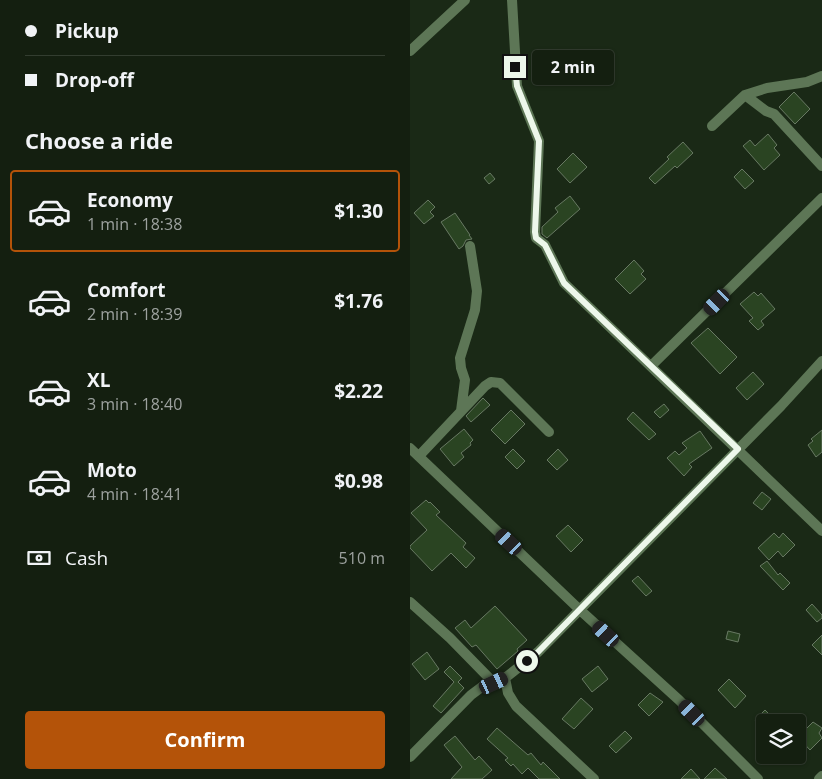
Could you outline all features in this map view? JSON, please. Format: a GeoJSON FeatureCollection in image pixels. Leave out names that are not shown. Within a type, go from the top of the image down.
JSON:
{"type":"FeatureCollection","features":[{"type":"Feature","properties":{"kind":"street"},"geometry":{"type":"LineString","coordinates":[[410,51],[464,0]]}},
{"type":"Feature","properties":{"kind":"street"},"geometry":{"type":"LineString","coordinates":[[512,0],[517,86],[539,141],[536,238],[545,245],[564,283],[822,531]]}},
{"type":"Feature","properties":{"kind":"street"},"geometry":{"type":"LineString","coordinates":[[712,126],[745,95],[767,88],[807,82],[822,76]]}},
{"type":"Feature","properties":{"kind":"street"},"geometry":{"type":"LineString","coordinates":[[745,95],[760,107],[774,114],[822,166]]}},
{"type":"Feature","properties":{"kind":"street"},"geometry":{"type":"LineString","coordinates":[[651,366],[822,198]]}},
{"type":"Feature","properties":{"kind":"street"},"geometry":{"type":"LineString","coordinates":[[461,411],[465,380],[460,358],[474,310],[477,291],[470,246]]}},
{"type":"Feature","properties":{"kind":"street"},"geometry":{"type":"LineString","coordinates":[[410,757],[471,695],[483,686],[505,678],[538,652],[781,406],[822,361]]}},
{"type":"Feature","properties":{"kind":"street"},"geometry":{"type":"LineString","coordinates":[[418,456],[491,382],[500,383],[549,432]]}},
{"type":"Feature","properties":{"kind":"street"},"geometry":{"type":"LineString","coordinates":[[410,448],[580,610],[679,700],[758,779]]}},
{"type":"Feature","properties":{"kind":"street"},"geometry":{"type":"LineString","coordinates":[[410,602],[450,638],[494,683]]}},
{"type":"Feature","properties":{"kind":"street"},"geometry":{"type":"LineString","coordinates":[[505,678],[508,693],[516,706],[594,779]]}},
{"type":"Feature","properties":{"kind":"street"},"geometry":{"type":"LineString","coordinates":[[819,779],[822,776]]}},
{"type":"Feature","properties":{"kind":"building"},"geometry":{"type":"Polygon","coordinates":[[[794,92],[810,109],[795,124],[779,107],[794,92]]]}},
{"type":"Feature","properties":{"kind":"building"},"geometry":{"type":"Polygon","coordinates":[[[768,134],[777,145],[774,148],[780,155],[764,170],[743,146],[750,140],[755,146],[768,134]]]}},
{"type":"Feature","properties":{"kind":"building"},"geometry":{"type":"Polygon","coordinates":[[[683,142],[693,153],[677,168],[675,166],[655,184],[649,178],[683,142]]]}},
{"type":"Feature","properties":{"kind":"building"},"geometry":{"type":"Polygon","coordinates":[[[573,153],[587,167],[570,183],[557,169],[573,153]]]}},
{"type":"Feature","properties":{"kind":"building"},"geometry":{"type":"Polygon","coordinates":[[[742,169],[754,181],[745,189],[734,177],[742,169]]]}},
{"type":"Feature","properties":{"kind":"building"},"geometry":{"type":"Polygon","coordinates":[[[490,173],[495,179],[489,184],[484,178],[490,173]]]}},
{"type":"Feature","properties":{"kind":"building"},"geometry":{"type":"Polygon","coordinates":[[[570,196],[580,209],[547,238],[542,234],[542,227],[558,212],[555,208],[570,196]]]}},
{"type":"Feature","properties":{"kind":"building"},"geometry":{"type":"Polygon","coordinates":[[[428,200],[435,207],[430,212],[434,216],[424,224],[414,213],[428,200]]]}},
{"type":"Feature","properties":{"kind":"building"},"geometry":{"type":"Polygon","coordinates":[[[455,213],[472,239],[466,240],[459,249],[441,222],[455,213]]]}},
{"type":"Feature","properties":{"kind":"building"},"geometry":{"type":"Polygon","coordinates":[[[634,260],[644,271],[641,274],[646,279],[630,294],[615,279],[634,260]]]}},
{"type":"Feature","properties":{"kind":"building"},"geometry":{"type":"Polygon","coordinates":[[[754,292],[758,296],[761,293],[775,309],[761,321],[764,325],[758,330],[749,321],[753,318],[740,304],[754,292]]]}},
{"type":"Feature","properties":{"kind":"building"},"geometry":{"type":"Polygon","coordinates":[[[708,328],[737,357],[720,374],[691,343],[708,328]]]}},
{"type":"Feature","properties":{"kind":"building"},"geometry":{"type":"Polygon","coordinates":[[[753,372],[764,384],[747,400],[736,388],[753,372]]]}},
{"type":"Feature","properties":{"kind":"building"},"geometry":{"type":"Polygon","coordinates":[[[483,398],[490,405],[471,422],[466,416],[483,398]]]}},
{"type":"Feature","properties":{"kind":"building"},"geometry":{"type":"Polygon","coordinates":[[[664,404],[669,410],[660,418],[654,412],[664,404]]]}},
{"type":"Feature","properties":{"kind":"building"},"geometry":{"type":"Polygon","coordinates":[[[511,410],[525,424],[505,444],[491,430],[511,410]]]}},
{"type":"Feature","properties":{"kind":"building"},"geometry":{"type":"Polygon","coordinates":[[[633,412],[656,434],[649,440],[627,419],[633,412]]]}},
{"type":"Feature","properties":{"kind":"building"},"geometry":{"type":"Polygon","coordinates":[[[464,429],[473,440],[470,443],[471,445],[461,453],[464,457],[454,466],[440,449],[464,429]]]}},
{"type":"Feature","properties":{"kind":"building"},"geometry":{"type":"Polygon","coordinates":[[[822,430],[822,452],[816,457],[808,445],[813,441],[811,439],[822,430]]]}},
{"type":"Feature","properties":{"kind":"building"},"geometry":{"type":"Polygon","coordinates":[[[700,431],[712,448],[689,464],[692,467],[684,476],[667,458],[675,451],[679,455],[687,448],[682,443],[700,431]]]}},
{"type":"Feature","properties":{"kind":"building"},"geometry":{"type":"Polygon","coordinates":[[[513,449],[525,461],[517,469],[505,457],[513,449]]]}},
{"type":"Feature","properties":{"kind":"building"},"geometry":{"type":"Polygon","coordinates":[[[558,449],[568,460],[557,470],[547,460],[558,449]]]}},
{"type":"Feature","properties":{"kind":"building"},"geometry":{"type":"Polygon","coordinates":[[[762,492],[771,499],[762,510],[753,503],[762,492]]]}},
{"type":"Feature","properties":{"kind":"building"},"geometry":{"type":"Polygon","coordinates":[[[426,500],[440,512],[436,515],[466,543],[463,547],[475,558],[466,568],[451,553],[432,571],[410,548],[427,530],[411,513],[426,500]]]}},
{"type":"Feature","properties":{"kind":"building"},"geometry":{"type":"Polygon","coordinates":[[[568,525],[583,540],[571,552],[556,536],[568,525]]]}},
{"type":"Feature","properties":{"kind":"building"},"geometry":{"type":"Polygon","coordinates":[[[774,533],[779,538],[783,533],[795,545],[783,557],[778,551],[769,560],[758,548],[774,533]]]}},
{"type":"Feature","properties":{"kind":"building"},"geometry":{"type":"Polygon","coordinates":[[[767,561],[778,575],[780,573],[790,583],[783,590],[760,566],[767,561]]]}},
{"type":"Feature","properties":{"kind":"building"},"geometry":{"type":"Polygon","coordinates":[[[638,576],[652,591],[646,596],[632,581],[638,576]]]}},
{"type":"Feature","properties":{"kind":"building"},"geometry":{"type":"Polygon","coordinates":[[[812,604],[822,615],[822,618],[817,622],[806,610],[812,604]]]}},
{"type":"Feature","properties":{"kind":"building"},"geometry":{"type":"Polygon","coordinates":[[[495,606],[527,640],[517,649],[518,651],[497,669],[476,645],[472,647],[455,628],[465,620],[471,628],[495,606]]]}},
{"type":"Feature","properties":{"kind":"building"},"geometry":{"type":"Polygon","coordinates":[[[728,631],[740,634],[738,642],[726,639],[728,631]]]}},
{"type":"Feature","properties":{"kind":"building"},"geometry":{"type":"Polygon","coordinates":[[[822,635],[822,655],[812,645],[822,635]]]}},
{"type":"Feature","properties":{"kind":"building"},"geometry":{"type":"Polygon","coordinates":[[[427,652],[439,669],[425,680],[412,664],[427,652]]]}},
{"type":"Feature","properties":{"kind":"building"},"geometry":{"type":"Polygon","coordinates":[[[450,666],[462,678],[458,682],[464,688],[441,713],[433,706],[454,682],[444,672],[450,666]]]}},
{"type":"Feature","properties":{"kind":"building"},"geometry":{"type":"Polygon","coordinates":[[[598,666],[608,679],[592,692],[582,679],[598,666]]]}},
{"type":"Feature","properties":{"kind":"building"},"geometry":{"type":"Polygon","coordinates":[[[729,679],[746,696],[735,708],[718,690],[729,679]]]}},
{"type":"Feature","properties":{"kind":"building"},"geometry":{"type":"Polygon","coordinates":[[[650,693],[663,702],[649,716],[638,705],[650,693]]]}},
{"type":"Feature","properties":{"kind":"building"},"geometry":{"type":"Polygon","coordinates":[[[581,698],[593,709],[574,729],[562,719],[581,698]]]}},
{"type":"Feature","properties":{"kind":"building"},"geometry":{"type":"Polygon","coordinates":[[[765,710],[769,714],[761,714],[765,710]]]}},
{"type":"Feature","properties":{"kind":"building"},"geometry":{"type":"Polygon","coordinates":[[[813,722],[822,728],[819,733],[822,738],[810,750],[806,746],[806,729],[813,722]]]}},
{"type":"Feature","properties":{"kind":"building"},"geometry":{"type":"Polygon","coordinates":[[[497,728],[528,755],[531,753],[541,765],[543,762],[560,779],[539,779],[528,768],[522,774],[513,764],[511,766],[505,760],[508,758],[487,739],[497,728]]]}},
{"type":"Feature","properties":{"kind":"building"},"geometry":{"type":"Polygon","coordinates":[[[625,731],[632,738],[616,753],[609,746],[625,731]]]}},
{"type":"Feature","properties":{"kind":"building"},"geometry":{"type":"Polygon","coordinates":[[[455,736],[475,760],[479,756],[492,770],[482,779],[451,779],[462,767],[444,745],[455,736]]]}},
{"type":"Feature","properties":{"kind":"building"},"geometry":{"type":"Polygon","coordinates":[[[715,768],[727,779],[704,779],[715,768]]]}},
{"type":"Feature","properties":{"kind":"building"},"geometry":{"type":"Polygon","coordinates":[[[691,769],[700,779],[681,779],[691,769]]]}},
{"type":"Feature","properties":{"kind":"route"},"geometry":{"type":"LineString","coordinates":[[515,67],[517,86],[539,141],[536,238],[545,245],[564,283],[738,449],[527,661]]}}]}
